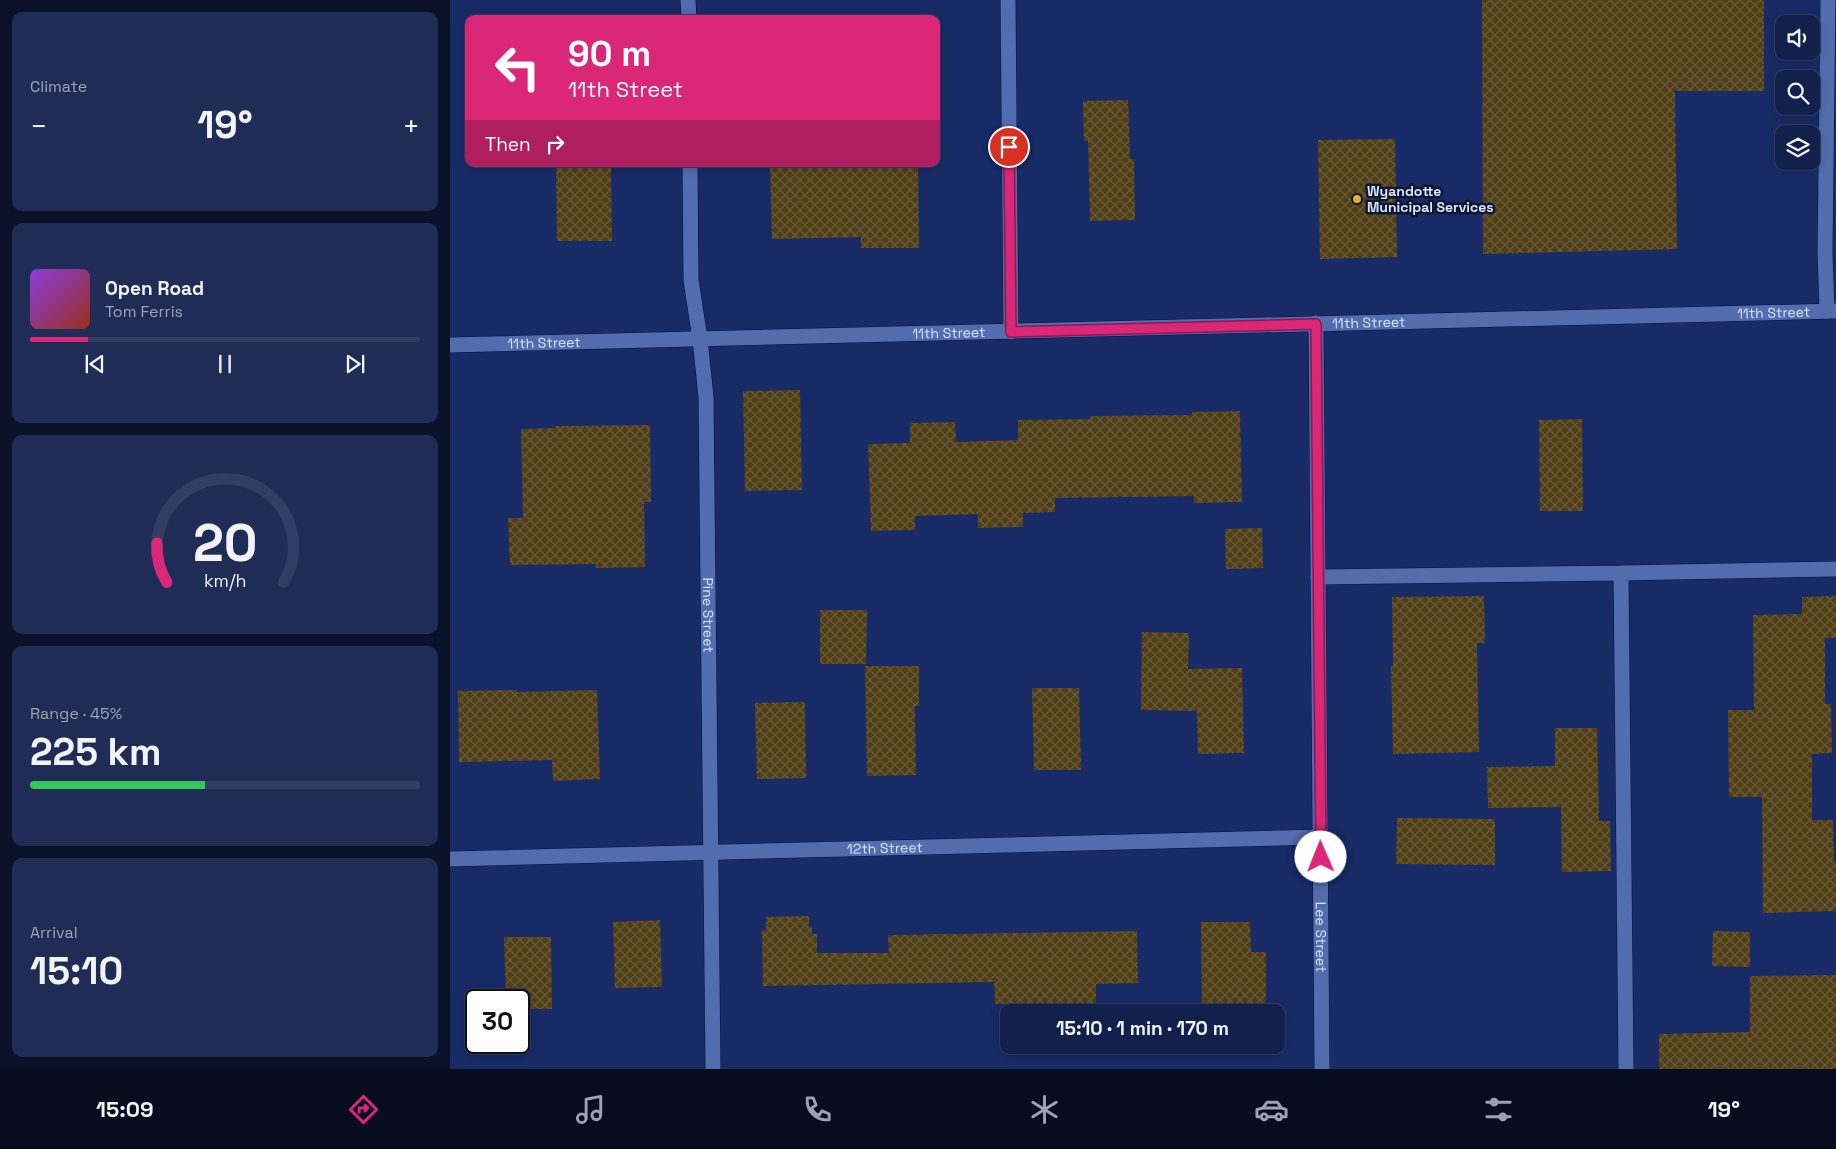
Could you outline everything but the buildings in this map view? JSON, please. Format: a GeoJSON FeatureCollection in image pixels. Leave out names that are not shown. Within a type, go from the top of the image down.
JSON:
{"type":"FeatureCollection","features":[{"type":"Feature","properties":{"kind":"street"},"geometry":{"type":"LineString","coordinates":[[688,0],[689,15]]}},
{"type":"Feature","properties":{"kind":"street"},"geometry":{"type":"LineString","coordinates":[[1008,0],[1011,332]]}},
{"type":"Feature","properties":{"kind":"street"},"geometry":{"type":"LineString","coordinates":[[1828,0],[1825,253],[1831,311]]}},
{"type":"Feature","properties":{"kind":"street","name":"Pine Street"},"geometry":{"type":"LineString","coordinates":[[690,167],[691,280],[700,338],[706,397],[713,1069]]}},
{"type":"Feature","properties":{"kind":"street","name":"11th Street"},"geometry":{"type":"LineString","coordinates":[[450,345],[1831,311]]}},
{"type":"Feature","properties":{"kind":"street","name":"Lee Street"},"geometry":{"type":"LineString","coordinates":[[1316,324],[1322,1069]]}},
{"type":"Feature","properties":{"kind":"street"},"geometry":{"type":"LineString","coordinates":[[1318,577],[1836,569]]}},
{"type":"Feature","properties":{"kind":"street"},"geometry":{"type":"LineString","coordinates":[[1621,573],[1626,1069]]}},
{"type":"Feature","properties":{"kind":"street","name":"12th Street"},"geometry":{"type":"LineString","coordinates":[[450,859],[1320,837]]}},
{"type":"Feature","properties":{"kind":"place","name":"Wyandotte Municipal Services"},"geometry":{"type":"Point","coordinates":[1357,199]}},
{"type":"Feature","properties":{"kind":"route"},"geometry":{"type":"LineString","coordinates":[[1009,147],[1011,332],[1316,324],[1321,857]]}}]}
